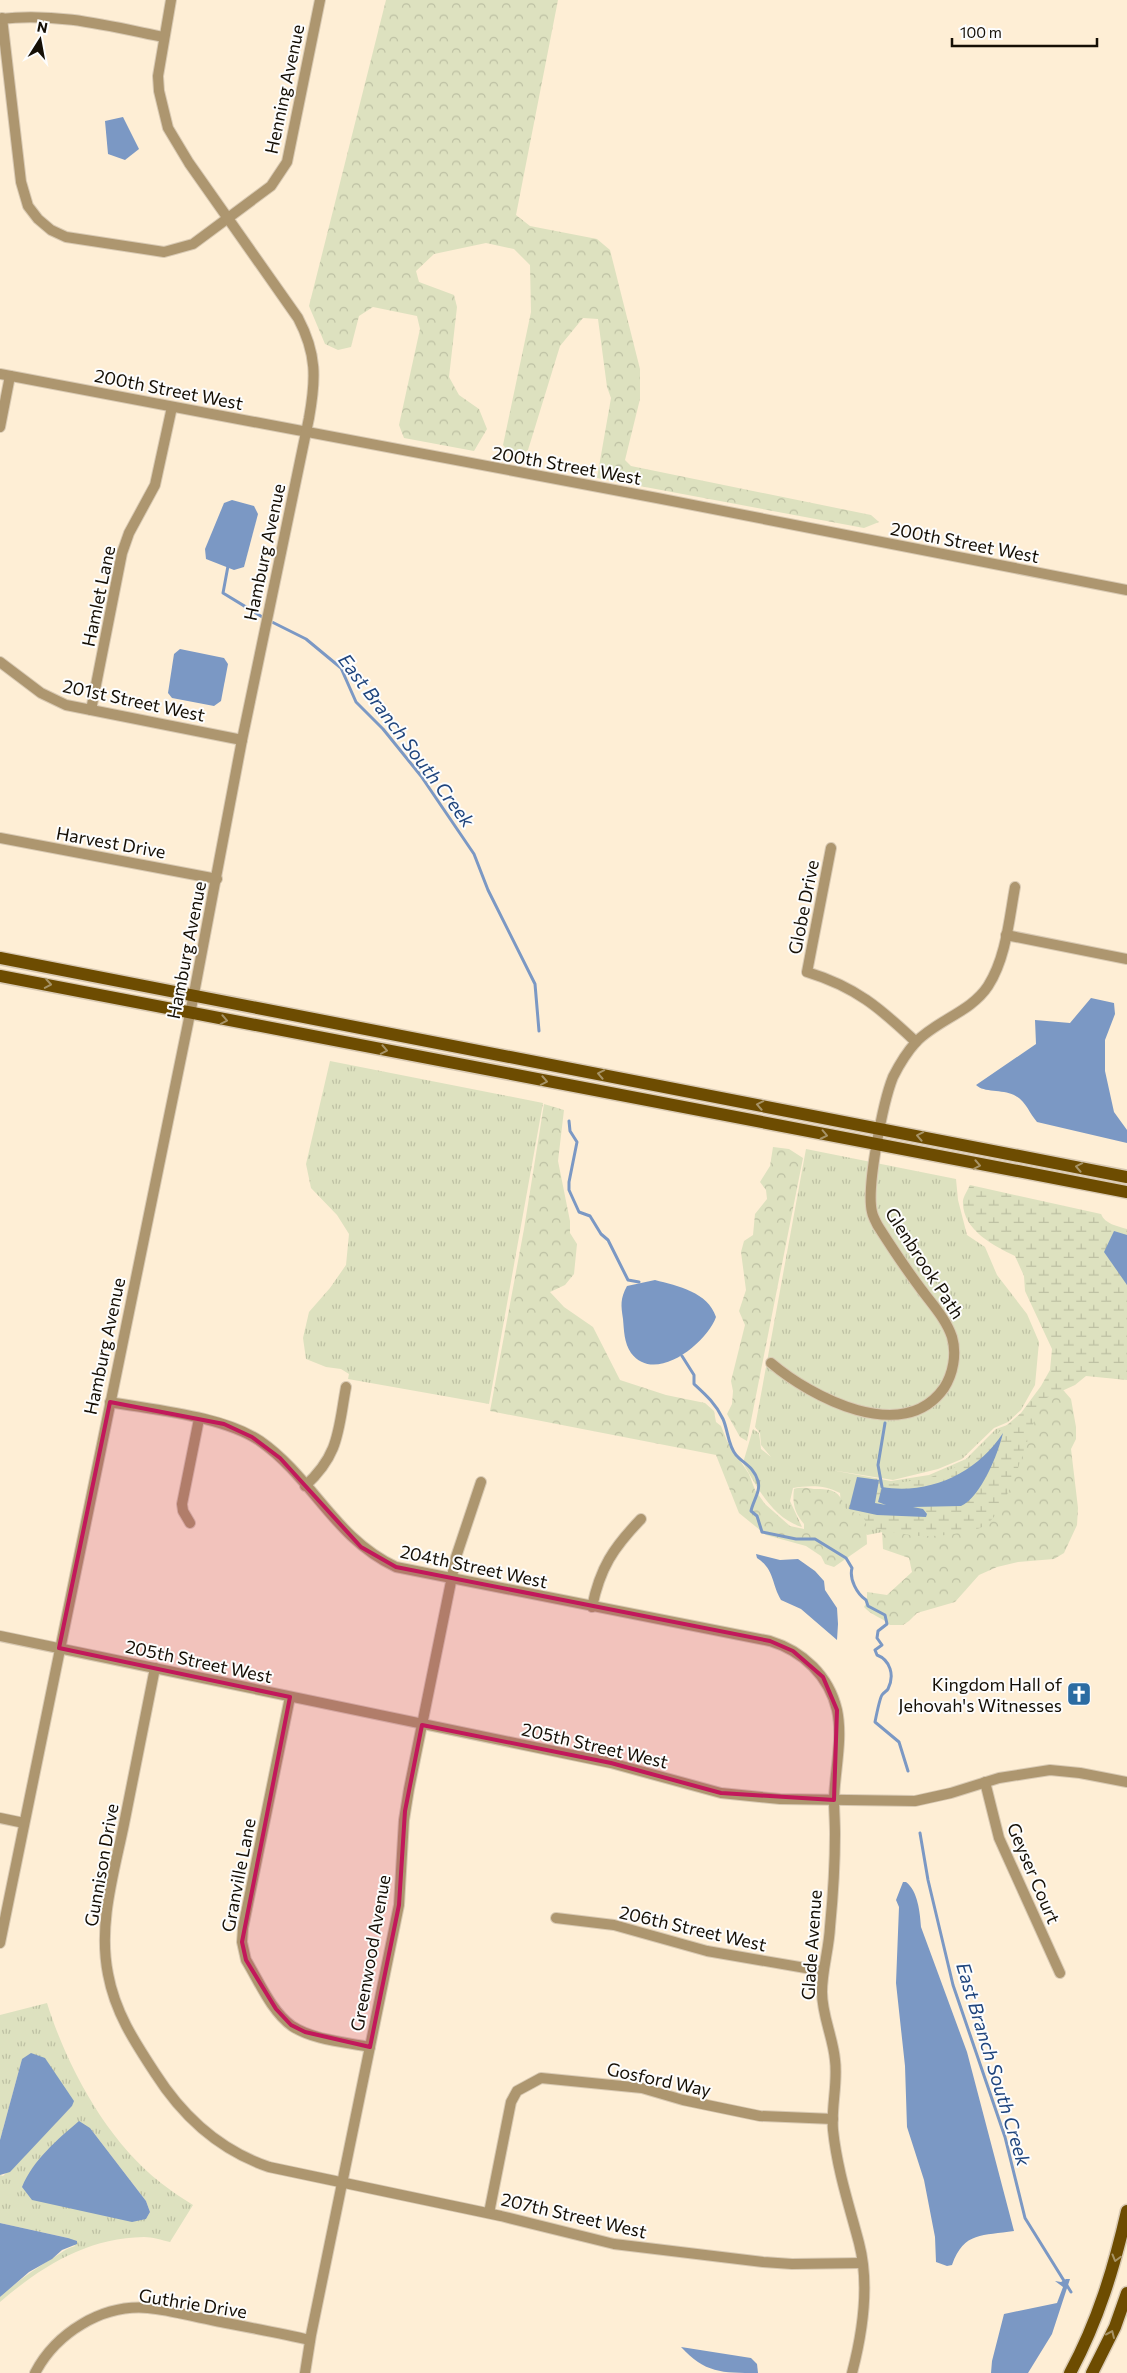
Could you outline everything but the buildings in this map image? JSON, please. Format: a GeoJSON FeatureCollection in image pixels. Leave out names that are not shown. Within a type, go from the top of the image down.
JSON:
{"type":"FeatureCollection","features":[{"type":"Feature","properties":{"kind":"main road"},"geometry":{"type":"LineString","coordinates":[[0,958],[192,1004],[878,1146],[1127,1192]]}},
{"type":"Feature","properties":{"kind":"main road"},"geometry":{"type":"LineString","coordinates":[[0,976],[192,1004],[881,1129],[1127,1176]]}},
{"type":"Feature","properties":{"kind":"main road"},"geometry":{"type":"LineString","coordinates":[[1070,2373],[1097,2319],[1127,2211]]}},
{"type":"Feature","properties":{"kind":"main road"},"geometry":{"type":"LineString","coordinates":[[1092,2373],[1115,2327],[1127,2293]]}},
{"type":"Feature","properties":{"kind":"street","name":"Hamburg Avenue"},"geometry":{"type":"LineString","coordinates":[[0,1943],[192,1004],[242,740],[306,431],[314,377],[310,340],[298,318],[226,218],[168,128],[159,91],[163,37],[171,0]]}},
{"type":"Feature","properties":{"kind":"street","name":"Henning Avenue"},"geometry":{"type":"LineString","coordinates":[[1,18],[22,190],[33,213],[44,225],[58,234],[74,240],[164,252],[193,244],[271,186],[287,162],[320,0]]}},
{"type":"Feature","properties":{"kind":"street"},"geometry":{"type":"LineString","coordinates":[[1,18],[32,16],[84,21],[163,37]]}},
{"type":"Feature","properties":{"kind":"street"},"geometry":{"type":"LineString","coordinates":[[0,427],[5,375]]}},
{"type":"Feature","properties":{"kind":"street","name":"200th Street West"},"geometry":{"type":"LineString","coordinates":[[5,375],[306,431],[1127,590]]}},
{"type":"Feature","properties":{"kind":"street","name":"Hamlet Lane"},"geometry":{"type":"LineString","coordinates":[[91,710],[122,553],[129,533],[155,485],[172,407]]}},
{"type":"Feature","properties":{"kind":"street","name":"201st Street West"},"geometry":{"type":"LineString","coordinates":[[0,662],[53,700],[91,710],[242,740]]}},
{"type":"Feature","properties":{"kind":"street","name":"Harvest Drive"},"geometry":{"type":"LineString","coordinates":[[0,838],[217,879]]}},
{"type":"Feature","properties":{"kind":"street","name":"Globe Drive"},"geometry":{"type":"LineString","coordinates":[[831,848],[807,972],[830,979],[867,998],[916,1042]]}},
{"type":"Feature","properties":{"kind":"street","name":"Glenbrook Path"},"geometry":{"type":"LineString","coordinates":[[771,1363],[792,1380],[822,1398],[855,1409],[887,1414],[899,1415],[924,1407],[939,1394],[947,1383],[953,1368],[952,1338],[939,1314],[884,1236],[872,1213],[870,1189],[881,1129],[894,1077],[916,1042],[936,1025],[979,998],[994,976],[1006,935],[1015,887]]}},
{"type":"Feature","properties":{"kind":"street"},"geometry":{"type":"LineString","coordinates":[[1006,935],[1127,958]]}},
{"type":"Feature","properties":{"kind":"street"},"geometry":{"type":"LineString","coordinates":[[305,1486],[320,1472],[333,1453],[346,1387]]}},
{"type":"Feature","properties":{"kind":"street","name":"204th Street West"},"geometry":{"type":"LineString","coordinates":[[110,1402],[229,1426],[260,1441],[280,1458],[355,1542],[378,1558],[405,1570],[764,1640]]}},
{"type":"Feature","properties":{"kind":"street"},"geometry":{"type":"LineString","coordinates":[[190,1523],[183,1511],[182,1504],[199,1419]]}},
{"type":"Feature","properties":{"kind":"street","name":"Greenwood Avenue"},"geometry":{"type":"LineString","coordinates":[[305,2373],[310,2340],[399,1905],[405,1811],[451,1580],[461,1537],[481,1482]]}},
{"type":"Feature","properties":{"kind":"street"},"geometry":{"type":"LineString","coordinates":[[592,1607],[596,1587],[605,1563],[616,1546],[641,1519]]}},
{"type":"Feature","properties":{"kind":"street","name":"205th Street West"},"geometry":{"type":"LineString","coordinates":[[0,1636],[422,1725],[611,1762],[721,1793],[762,1798],[915,1801],[1026,1772],[1050,1770],[1080,1773],[1127,1782]]}},
{"type":"Feature","properties":{"kind":"street","name":"Glade Avenue"},"geometry":{"type":"LineString","coordinates":[[764,1640],[784,1646],[809,1662],[823,1678],[834,1700],[839,1728],[834,1800],[835,1833],[830,1926],[823,1971],[823,2007],[835,2061],[833,2119],[839,2170],[859,2243],[862,2263],[865,2301],[852,2373]]}},
{"type":"Feature","properties":{"kind":"street","name":"Gunnison Drive"},"geometry":{"type":"LineString","coordinates":[[155,1668],[106,1916],[106,1965],[116,2003],[127,2031],[166,2090],[182,2111],[204,2132],[232,2151],[261,2164],[342,2183]]}},
{"type":"Feature","properties":{"kind":"street","name":"Granville Lane"},"geometry":{"type":"LineString","coordinates":[[290,1697],[244,1922],[242,1942],[244,1953],[276,2009],[291,2025],[313,2035],[370,2047]]}},
{"type":"Feature","properties":{"kind":"street","name":"Geyser Court"},"geometry":{"type":"LineString","coordinates":[[985,1782],[999,1838],[1060,1973]]}},
{"type":"Feature","properties":{"kind":"street"},"geometry":{"type":"LineString","coordinates":[[0,1818],[24,1823]]}},
{"type":"Feature","properties":{"kind":"street","name":"206th Street West"},"geometry":{"type":"LineString","coordinates":[[556,1918],[599,1922],[707,1951],[823,1971]]}},
{"type":"Feature","properties":{"kind":"street","name":"Gosford Way"},"geometry":{"type":"LineString","coordinates":[[489,2213],[511,2102],[517,2091],[541,2078],[642,2088],[683,2100],[760,2116],[833,2119]]}},
{"type":"Feature","properties":{"kind":"street","name":"207th Street West"},"geometry":{"type":"LineString","coordinates":[[342,2183],[556,2228],[609,2243],[679,2253],[792,2264],[862,2263]]}},
{"type":"Feature","properties":{"kind":"street","name":"Guthrie Drive"},"geometry":{"type":"LineString","coordinates":[[35,2373],[53,2347],[74,2329],[102,2315],[128,2309],[156,2310],[310,2340]]}},
{"type":"Feature","properties":{"kind":"highlighted area"},"geometry":{"type":"Polygon","coordinates":[[[110,1402],[224,1424],[252,1437],[280,1458],[361,1547],[396,1567],[770,1641],[793,1651],[823,1677],[837,1710],[834,1800],[721,1793],[611,1763],[422,1725],[405,1811],[399,1905],[370,2047],[305,2032],[291,2025],[276,2009],[246,1960],[242,1942],[290,1697],[59,1648],[110,1402]]]}},
{"type":"Feature","properties":{"kind":"green space"},"geometry":{"type":"Polygon","coordinates":[[[386,0],[558,0],[516,215],[530,226],[597,239],[610,250],[640,369],[640,399],[625,460],[631,466],[871,515],[879,522],[864,528],[597,478],[611,398],[607,387],[598,319],[583,318],[560,346],[528,450],[514,458],[503,445],[531,312],[530,265],[514,249],[486,243],[434,254],[416,271],[419,282],[454,295],[457,307],[449,377],[459,395],[479,409],[487,429],[474,451],[404,438],[399,425],[420,329],[417,316],[373,307],[359,316],[351,347],[338,350],[325,344],[309,306],[386,0]]]}},
{"type":"Feature","properties":{"kind":"green space"},"geometry":{"type":"Polygon","coordinates":[[[330,1061],[543,1103],[489,1404],[348,1379],[349,1374],[341,1369],[326,1367],[306,1359],[303,1338],[309,1312],[330,1288],[346,1265],[349,1234],[337,1215],[311,1188],[306,1164],[330,1061]]]}},
{"type":"Feature","properties":{"kind":"green space"},"geometry":{"type":"Polygon","coordinates":[[[544,1104],[564,1110],[558,1161],[570,1221],[570,1233],[577,1244],[574,1274],[565,1285],[550,1292],[564,1307],[593,1327],[620,1380],[666,1395],[705,1403],[714,1411],[716,1422],[721,1426],[727,1441],[749,1474],[755,1490],[765,1504],[790,1526],[804,1529],[804,1524],[796,1512],[793,1499],[794,1489],[797,1488],[831,1490],[838,1494],[846,1509],[861,1515],[866,1521],[867,1544],[834,1567],[825,1564],[821,1556],[806,1546],[766,1535],[739,1513],[716,1455],[490,1411],[524,1229],[544,1104]]]}},
{"type":"Feature","properties":{"kind":"green space"},"geometry":{"type":"Polygon","coordinates":[[[773,1147],[789,1149],[803,1158],[747,1441],[740,1437],[727,1414],[732,1404],[733,1391],[731,1381],[745,1325],[739,1311],[746,1290],[741,1252],[744,1241],[753,1235],[755,1214],[767,1199],[766,1190],[760,1182],[770,1166],[773,1147]]]}},
{"type":"Feature","properties":{"kind":"green space"},"geometry":{"type":"Polygon","coordinates":[[[806,1149],[956,1179],[958,1200],[967,1235],[985,1247],[997,1275],[1027,1314],[1039,1342],[1035,1385],[1021,1410],[1008,1422],[994,1428],[962,1459],[938,1469],[893,1480],[831,1470],[891,1481],[929,1475],[966,1459],[996,1429],[1010,1424],[893,1530],[867,1535],[855,1522],[842,1514],[840,1493],[829,1488],[817,1486],[793,1488],[790,1501],[802,1527],[792,1523],[774,1510],[743,1463],[753,1429],[759,1433],[761,1449],[771,1457],[761,1445],[760,1433],[755,1427],[806,1149]]]}},
{"type":"Feature","properties":{"kind":"green space"},"geometry":{"type":"Polygon","coordinates":[[[970,1185],[1101,1214],[1108,1222],[1127,1229],[1127,1380],[1086,1376],[1075,1385],[1042,1400],[1012,1485],[996,1514],[982,1527],[955,1534],[920,1536],[868,1527],[858,1504],[888,1484],[926,1479],[961,1465],[1021,1413],[1050,1370],[1052,1349],[1025,1291],[1024,1276],[1015,1256],[981,1236],[968,1221],[964,1213],[964,1196],[970,1185]]]}},
{"type":"Feature","properties":{"kind":"green space"},"geometry":{"type":"Polygon","coordinates":[[[1057,1383],[1071,1399],[1076,1427],[1076,1439],[1071,1449],[1078,1508],[1077,1525],[1064,1553],[1054,1559],[1018,1562],[997,1567],[979,1575],[955,1602],[917,1613],[903,1625],[890,1625],[867,1610],[864,1607],[867,1602],[867,1592],[887,1595],[912,1572],[909,1558],[883,1549],[882,1530],[902,1520],[930,1519],[1039,1395],[1057,1383]]]}},
{"type":"Feature","properties":{"kind":"green space"},"geometry":{"type":"Polygon","coordinates":[[[47,2003],[55,2027],[78,2077],[106,2124],[141,2166],[165,2186],[193,2205],[170,2242],[144,2237],[103,2243],[84,2249],[66,2256],[49,2266],[0,2302],[0,2297],[24,2277],[75,2246],[68,2238],[0,2223],[0,2175],[3,2176],[72,2106],[22,2059],[0,2140],[0,2015],[47,2003]],[[90,2128],[146,2219],[150,2212],[146,2201],[90,2128]]]}},
{"type":"Feature","properties":{"kind":"water"},"geometry":{"type":"Polygon","coordinates":[[[123,117],[139,149],[125,160],[108,154],[105,121],[123,117]]]}},
{"type":"Feature","properties":{"kind":"water"},"geometry":{"type":"Polygon","coordinates":[[[232,500],[254,506],[258,514],[244,567],[234,570],[206,559],[205,549],[224,503],[232,500]]]}},
{"type":"Feature","properties":{"kind":"water"},"geometry":{"type":"Polygon","coordinates":[[[180,649],[224,658],[228,664],[221,701],[214,706],[172,698],[168,693],[174,654],[180,649]]]}},
{"type":"Feature","properties":{"kind":"water"},"geometry":{"type":"Polygon","coordinates":[[[1091,998],[1114,1003],[1115,1014],[1105,1040],[1105,1071],[1114,1112],[1127,1130],[1127,1143],[1037,1122],[1024,1104],[1014,1095],[984,1089],[976,1085],[1036,1044],[1035,1020],[1070,1023],[1091,998]]]}},
{"type":"Feature","properties":{"kind":"water"},"geometry":{"type":"Polygon","coordinates":[[[1114,1231],[1127,1235],[1127,1285],[1104,1252],[1114,1231]]]}},
{"type":"Feature","properties":{"kind":"water"},"geometry":{"type":"Polygon","coordinates":[[[655,1280],[691,1291],[712,1308],[716,1317],[711,1327],[691,1348],[679,1357],[666,1363],[653,1365],[641,1362],[631,1353],[627,1345],[622,1298],[627,1286],[655,1280]]]}},
{"type":"Feature","properties":{"kind":"water"},"geometry":{"type":"Polygon","coordinates":[[[1003,1433],[988,1474],[975,1494],[961,1506],[913,1507],[923,1509],[927,1514],[926,1517],[877,1515],[849,1509],[857,1477],[879,1480],[875,1503],[886,1505],[878,1502],[882,1487],[918,1488],[951,1478],[966,1470],[980,1459],[1003,1433]]]}},
{"type":"Feature","properties":{"kind":"water"},"geometry":{"type":"Polygon","coordinates":[[[756,1554],[780,1560],[798,1559],[815,1571],[824,1581],[825,1590],[837,1608],[837,1640],[801,1609],[781,1600],[770,1572],[757,1558],[756,1554]]]}},
{"type":"Feature","properties":{"kind":"water"},"geometry":{"type":"Polygon","coordinates":[[[903,1882],[910,1886],[916,1897],[921,1927],[967,2052],[1014,2231],[976,2237],[962,2246],[952,2265],[947,2266],[936,2262],[935,2237],[924,2180],[907,2127],[905,2066],[896,1983],[899,1907],[896,1900],[903,1882]]]}},
{"type":"Feature","properties":{"kind":"water"},"geometry":{"type":"Polygon","coordinates":[[[31,2053],[45,2058],[74,2101],[72,2106],[10,2172],[0,2175],[0,2140],[22,2059],[31,2053]]]}},
{"type":"Feature","properties":{"kind":"water"},"geometry":{"type":"Polygon","coordinates":[[[79,2121],[90,2128],[146,2201],[150,2212],[146,2219],[132,2222],[32,2200],[22,2187],[39,2159],[79,2121]]]}},
{"type":"Feature","properties":{"kind":"water"},"geometry":{"type":"Polygon","coordinates":[[[0,2223],[68,2238],[77,2241],[77,2244],[62,2250],[52,2259],[29,2272],[0,2297],[0,2223]]]}},
{"type":"Feature","properties":{"kind":"water"},"geometry":{"type":"Polygon","coordinates":[[[1070,2279],[1052,2334],[1028,2373],[991,2373],[992,2361],[1004,2314],[1057,2303],[1063,2287],[1055,2281],[1061,2282],[1070,2279]]]}},
{"type":"Feature","properties":{"kind":"water"},"geometry":{"type":"Polygon","coordinates":[[[681,2347],[751,2358],[757,2364],[758,2373],[724,2372],[706,2367],[681,2347]]]}},
{"type":"Feature","properties":{"kind":"waterway","name":"East Branch South Creek"},"geometry":{"type":"LineString","coordinates":[[228,566],[223,593],[264,618]]}},
{"type":"Feature","properties":{"kind":"waterway","name":"East Branch South Creek"},"geometry":{"type":"LineString","coordinates":[[270,621],[306,639],[341,668],[356,702],[383,729],[421,776],[474,854],[488,890],[535,984],[539,1031]]}},
{"type":"Feature","properties":{"kind":"waterway","name":"East Branch South Creek"},"geometry":{"type":"LineString","coordinates":[[569,1121],[570,1131],[577,1142],[569,1190],[579,1212],[590,1216],[601,1234],[608,1240],[628,1280],[639,1282]]}},
{"type":"Feature","properties":{"kind":"waterway","name":"East Branch South Creek"},"geometry":{"type":"LineString","coordinates":[[682,1356],[694,1375],[694,1384],[710,1400],[725,1423],[733,1451],[756,1476],[759,1485],[751,1511],[757,1516],[762,1532],[796,1539],[815,1539],[846,1558],[852,1568],[852,1577],[857,1590],[866,1600],[868,1606],[885,1615],[887,1624],[878,1631],[877,1638],[882,1645],[875,1650],[877,1655],[888,1664],[891,1678],[888,1689],[881,1697],[875,1722],[899,1742],[908,1771]]}},
{"type":"Feature","properties":{"kind":"waterway"},"geometry":{"type":"LineString","coordinates":[[882,1487],[878,1465],[885,1423]]}},
{"type":"Feature","properties":{"kind":"waterway","name":"East Branch South Creek"},"geometry":{"type":"LineString","coordinates":[[920,1833],[928,1880],[953,1985],[1005,2137],[1025,2218],[1071,2292]]}},
{"type":"Feature","properties":{"kind":"place","name":"Kingdom Hall of Jehovah's Witnesses"},"geometry":{"type":"Point","coordinates":[1079,1694]}}]}
